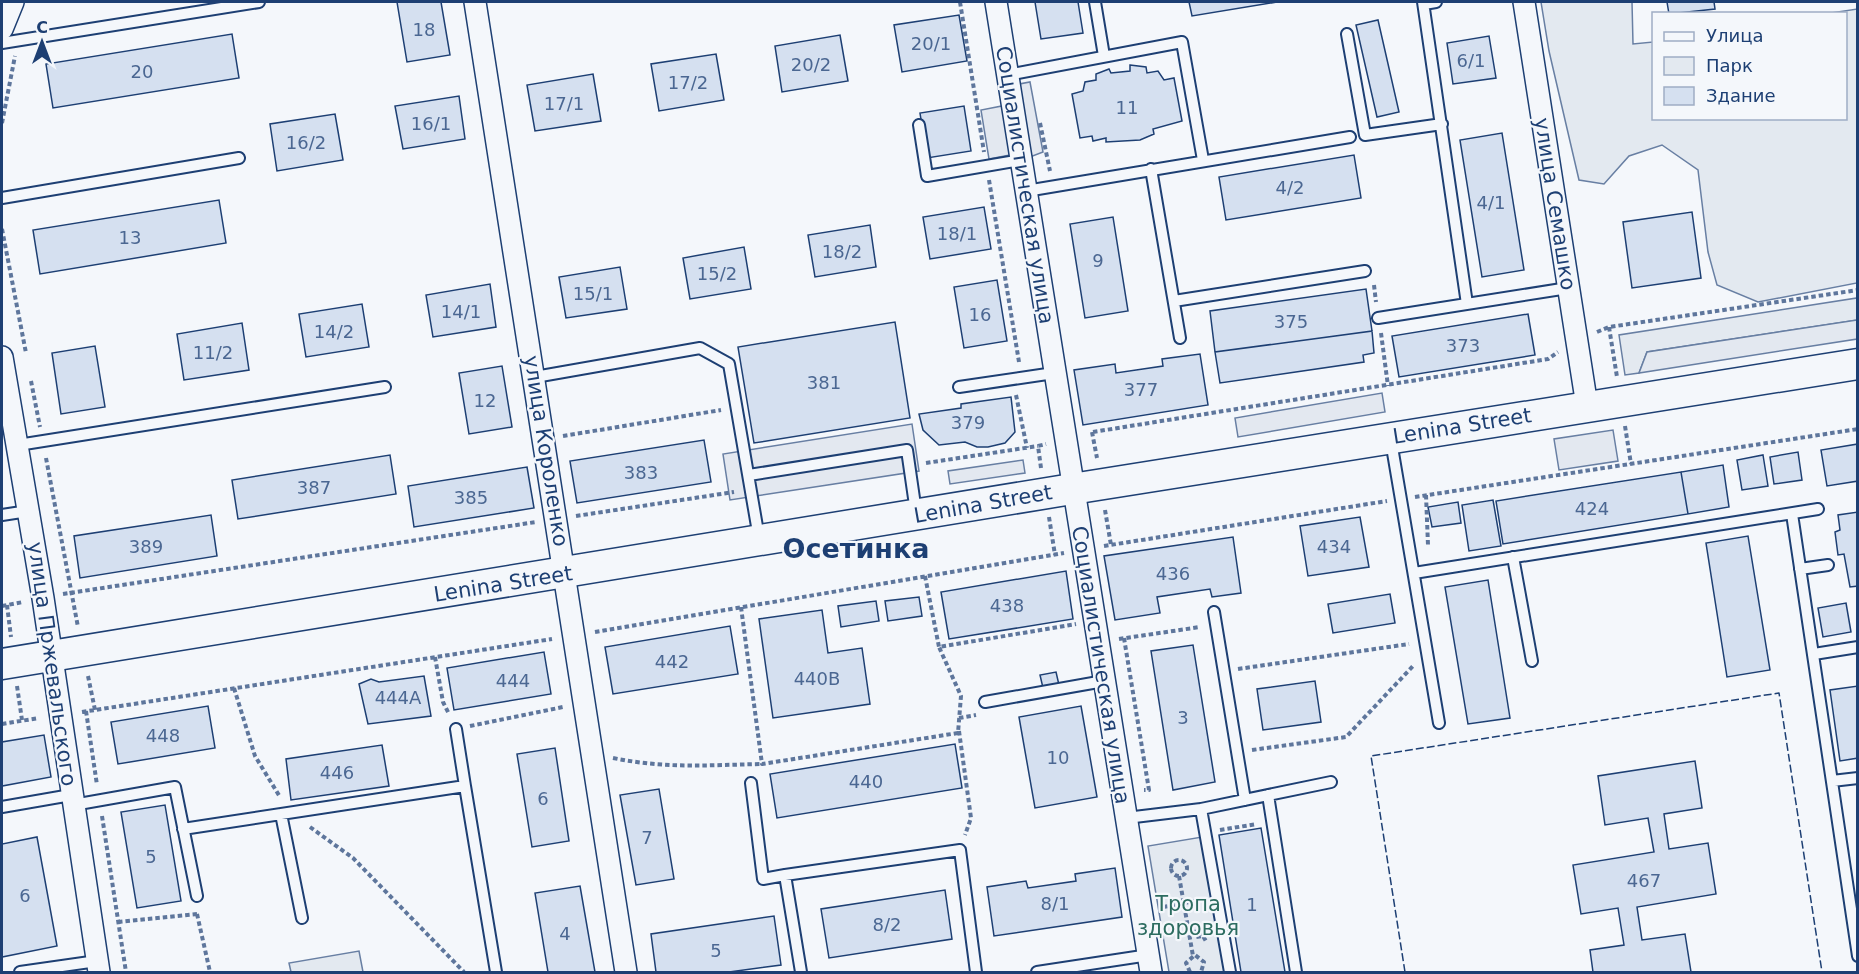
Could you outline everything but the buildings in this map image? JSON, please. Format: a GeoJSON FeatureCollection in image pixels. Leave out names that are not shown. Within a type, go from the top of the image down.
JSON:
{"type":"FeatureCollection","features":[{"type":"Feature","properties":{"kind":"main road","name":"Lenina Street"},"geometry":{"type":"LineString","coordinates":[[2,664],[566,574],[1072,489],[1857,364]]}},
{"type":"Feature","properties":{"kind":"street"},"geometry":{"type":"LineString","coordinates":[[10,35],[13,2]]}},
{"type":"Feature","properties":{"kind":"street","name":"улица Короленко"},"geometry":{"type":"LineString","coordinates":[[475,2],[566,574],[626,972]]}},
{"type":"Feature","properties":{"kind":"street","name":"Социалистическая улица"},"geometry":{"type":"LineString","coordinates":[[996,2],[1072,489],[1150,964]]}},
{"type":"Feature","properties":{"kind":"street","name":"улица Семашко"},"geometry":{"type":"LineString","coordinates":[[1524,2],[1587,406]]}},
{"type":"Feature","properties":{"kind":"street","name":"улица Пржевальского"},"geometry":{"type":"LineString","coordinates":[[2,357],[43,598],[98,967]]}},
{"type":"Feature","properties":{"kind":"lane"},"geometry":{"type":"LineString","coordinates":[[2,43],[10,35],[259,2]]}},
{"type":"Feature","properties":{"kind":"lane"},"geometry":{"type":"LineString","coordinates":[[1095,2],[1104,57]]}},
{"type":"Feature","properties":{"kind":"lane"},"geometry":{"type":"LineString","coordinates":[[1436,2],[1423,3],[1467,304]]}},
{"type":"Feature","properties":{"kind":"lane"},"geometry":{"type":"LineString","coordinates":[[1347,34],[1365,135],[1442,124]]}},
{"type":"Feature","properties":{"kind":"lane"},"geometry":{"type":"LineString","coordinates":[[1007,75],[1182,42],[1203,160]]}},
{"type":"Feature","properties":{"kind":"lane"},"geometry":{"type":"LineString","coordinates":[[918,125],[927,176],[1021,160]]}},
{"type":"Feature","properties":{"kind":"lane"},"geometry":{"type":"LineString","coordinates":[[1026,191],[1350,137]]}},
{"type":"Feature","properties":{"kind":"lane"},"geometry":{"type":"LineString","coordinates":[[2,198],[239,158]]}},
{"type":"Feature","properties":{"kind":"lane"},"geometry":{"type":"LineString","coordinates":[[1151,169],[1180,338]]}},
{"type":"Feature","properties":{"kind":"lane"},"geometry":{"type":"LineString","coordinates":[[1174,301],[1365,271]]}},
{"type":"Feature","properties":{"kind":"lane"},"geometry":{"type":"LineString","coordinates":[[1378,318],[1568,288]]}},
{"type":"Feature","properties":{"kind":"lane"},"geometry":{"type":"LineString","coordinates":[[535,377],[700,348],[729,364],[760,541]]}},
{"type":"Feature","properties":{"kind":"lane"},"geometry":{"type":"LineString","coordinates":[[959,387],[1054,373]]}},
{"type":"Feature","properties":{"kind":"lane"},"geometry":{"type":"LineString","coordinates":[[18,445],[385,387]]}},
{"type":"Feature","properties":{"kind":"lane"},"geometry":{"type":"LineString","coordinates":[[1391,438],[1427,645],[1438,723]]}},
{"type":"Feature","properties":{"kind":"lane"},"geometry":{"type":"LineString","coordinates":[[749,475],[907,450],[917,515]]}},
{"type":"Feature","properties":{"kind":"lane"},"geometry":{"type":"LineString","coordinates":[[1414,573],[1818,509]]}},
{"type":"Feature","properties":{"kind":"lane"},"geometry":{"type":"LineString","coordinates":[[2,515],[28,511]]}},
{"type":"Feature","properties":{"kind":"lane"},"geometry":{"type":"LineString","coordinates":[[1792,514],[1854,916],[1857,956]]}},
{"type":"Feature","properties":{"kind":"lane"},"geometry":{"type":"LineString","coordinates":[[1513,557],[1532,661]]}},
{"type":"Feature","properties":{"kind":"lane"},"geometry":{"type":"LineString","coordinates":[[1800,569],[1828,566]]}},
{"type":"Feature","properties":{"kind":"lane"},"geometry":{"type":"LineString","coordinates":[[1214,612],[1245,800]]}},
{"type":"Feature","properties":{"kind":"lane"},"geometry":{"type":"LineString","coordinates":[[1814,654],[1857,647]]}},
{"type":"Feature","properties":{"kind":"lane"},"geometry":{"type":"LineString","coordinates":[[985,702],[1104,681]]}},
{"type":"Feature","properties":{"kind":"lane"},"geometry":{"type":"LineString","coordinates":[[456,729],[496,972]]}},
{"type":"Feature","properties":{"kind":"lane"},"geometry":{"type":"LineString","coordinates":[[1832,781],[1857,778]]}},
{"type":"Feature","properties":{"kind":"lane"},"geometry":{"type":"LineString","coordinates":[[1126,818],[1201,809],[1331,782]]}},
{"type":"Feature","properties":{"kind":"lane"},"geometry":{"type":"LineString","coordinates":[[750,783],[763,879],[960,850],[976,972]]}},
{"type":"Feature","properties":{"kind":"lane"},"geometry":{"type":"LineString","coordinates":[[183,829],[465,786]]}},
{"type":"Feature","properties":{"kind":"lane"},"geometry":{"type":"LineString","coordinates":[[2,807],[72,800],[100,800],[175,787],[197,896]]}},
{"type":"Feature","properties":{"kind":"lane"},"geometry":{"type":"LineString","coordinates":[[1268,795],[1296,972]]}},
{"type":"Feature","properties":{"kind":"lane"},"geometry":{"type":"LineString","coordinates":[[1201,809],[1230,972]]}},
{"type":"Feature","properties":{"kind":"lane"},"geometry":{"type":"LineString","coordinates":[[286,814],[302,918]]}},
{"type":"Feature","properties":{"kind":"lane"},"geometry":{"type":"LineString","coordinates":[[784,875],[801,972]]}},
{"type":"Feature","properties":{"kind":"lane"},"geometry":{"type":"LineString","coordinates":[[1037,972],[1150,964]]}},
{"type":"Feature","properties":{"kind":"lane"},"geometry":{"type":"LineString","coordinates":[[20,972],[98,967]]}},
{"type":"Feature","properties":{"kind":"path"},"geometry":{"type":"LineString","coordinates":[[960,2],[1022,378],[1013,386],[1027,448]]}},
{"type":"Feature","properties":{"kind":"path"},"geometry":{"type":"LineString","coordinates":[[2,123],[8,84],[10,35]]}},
{"type":"Feature","properties":{"kind":"path"},"geometry":{"type":"LineString","coordinates":[[2,229],[27,363]]}},
{"type":"Feature","properties":{"kind":"path"},"geometry":{"type":"LineString","coordinates":[[1093,432],[1548,359],[1576,340],[1609,327],[1857,290]]}},
{"type":"Feature","properties":{"kind":"path"},"geometry":{"type":"LineString","coordinates":[[30,374],[70,592]]}},
{"type":"Feature","properties":{"kind":"path"},"geometry":{"type":"LineString","coordinates":[[544,439],[737,408]]}},
{"type":"Feature","properties":{"kind":"path"},"geometry":{"type":"LineString","coordinates":[[2,724],[575,635],[1426,495],[1857,429]]}},
{"type":"Feature","properties":{"kind":"path"},"geometry":{"type":"LineString","coordinates":[[909,466],[1038,446]]}},
{"type":"Feature","properties":{"kind":"path"},"geometry":{"type":"LineString","coordinates":[[2,606],[70,592],[752,489]]}},
{"type":"Feature","properties":{"kind":"path"},"geometry":{"type":"LineString","coordinates":[[1426,495],[1429,570]]}},
{"type":"Feature","properties":{"kind":"path"},"geometry":{"type":"LineString","coordinates":[[607,756],[644,764],[686,768],[762,764],[958,733],[961,696],[939,647],[925,576]]}},
{"type":"Feature","properties":{"kind":"path"},"geometry":{"type":"LineString","coordinates":[[741,607],[762,764]]}},
{"type":"Feature","properties":{"kind":"path"},"geometry":{"type":"LineString","coordinates":[[939,647],[1082,623]]}},
{"type":"Feature","properties":{"kind":"path"},"geometry":{"type":"LineString","coordinates":[[1109,640],[1200,627],[1202,639]]}},
{"type":"Feature","properties":{"kind":"path"},"geometry":{"type":"LineString","coordinates":[[1124,638],[1149,789],[1134,792]]}},
{"type":"Feature","properties":{"kind":"path"},"geometry":{"type":"LineString","coordinates":[[1224,672],[1427,645]]}},
{"type":"Feature","properties":{"kind":"path"},"geometry":{"type":"LineString","coordinates":[[1237,752],[1346,737],[1400,682],[1427,645]]}},
{"type":"Feature","properties":{"kind":"path"},"geometry":{"type":"LineString","coordinates":[[435,657],[443,702],[456,729],[565,706]]}},
{"type":"Feature","properties":{"kind":"path"},"geometry":{"type":"LineString","coordinates":[[234,688],[255,756],[286,814],[352,858],[464,972]]}},
{"type":"Feature","properties":{"kind":"path"},"geometry":{"type":"LineString","coordinates":[[86,711],[126,972]]}},
{"type":"Feature","properties":{"kind":"path"},"geometry":{"type":"LineString","coordinates":[[958,725],[970,818],[960,850]]}},
{"type":"Feature","properties":{"kind":"path"},"geometry":{"type":"LineString","coordinates":[[1179,876],[1188,868],[1186,863],[1179,859],[1172,863],[1171,868],[1179,876],[1193,956]]}},
{"type":"Feature","properties":{"kind":"path"},"geometry":{"type":"LineString","coordinates":[[197,896],[197,914],[210,972]]}},
{"type":"Feature","properties":{"kind":"path"},"geometry":{"type":"LineString","coordinates":[[1163,907],[1216,897]]}},
{"type":"Feature","properties":{"kind":"path"},"geometry":{"type":"LineString","coordinates":[[118,922],[197,914]]}},
{"type":"Feature","properties":{"kind":"path"},"geometry":{"type":"LineString","coordinates":[[1203,936],[1210,945]]}},
{"type":"Feature","properties":{"kind":"path"},"geometry":{"type":"LineString","coordinates":[[1190,972],[1186,963],[1193,956]]}},
{"type":"Feature","properties":{"kind":"path"},"geometry":{"type":"LineString","coordinates":[[1193,956],[1200,957],[1204,962],[1201,972]]}},
{"type":"Feature","properties":{"kind":"green space"},"geometry":{"type":"Polygon","coordinates":[[[1541,2],[1632,2],[1633,44],[1652,42],[1652,120],[1847,120],[1847,12],[1838,12],[1857,9],[1857,283],[1758,302],[1717,285],[1708,252],[1698,170],[1662,145],[1629,156],[1604,184],[1579,180],[1549,51],[1541,2]]]}},
{"type":"Feature","properties":{"kind":"green space"},"geometry":{"type":"Polygon","coordinates":[[[1857,298],[1857,320],[1647,352],[1639,373],[1625,375],[1619,335],[1857,298]]]}},
{"type":"Feature","properties":{"kind":"green space","name":"Тропа здоровья"},"geometry":{"type":"Polygon","coordinates":[[[1202,837],[1225,972],[1169,972],[1148,846],[1202,837]]]}},
{"type":"Feature","properties":{"kind":"green space"},"geometry":{"type":"Polygon","coordinates":[[[359,951],[363,972],[291,972],[289,963],[359,951]]]}},
{"type":"Feature","properties":{"kind":"shaded area"},"geometry":{"type":"Polygon","coordinates":[[[1030,82],[1043,152],[1030,157],[1014,85],[1030,82]]]}},
{"type":"Feature","properties":{"kind":"shaded area"},"geometry":{"type":"Polygon","coordinates":[[[1002,106],[1010,155],[989,159],[981,110],[1002,106]]]}},
{"type":"Feature","properties":{"kind":"shaded area"},"geometry":{"type":"Polygon","coordinates":[[[1857,320],[1857,339],[1639,373],[1647,352],[1857,320]]]}},
{"type":"Feature","properties":{"kind":"shaded area"},"geometry":{"type":"Polygon","coordinates":[[[1382,393],[1385,412],[1238,437],[1235,418],[1382,393]]]}},
{"type":"Feature","properties":{"kind":"shaded area"},"geometry":{"type":"Polygon","coordinates":[[[912,424],[919,471],[730,500],[723,454],[912,424]]]}},
{"type":"Feature","properties":{"kind":"shaded area"},"geometry":{"type":"Polygon","coordinates":[[[1613,430],[1618,461],[1559,470],[1554,439],[1613,430]]]}},
{"type":"Feature","properties":{"kind":"shaded area"},"geometry":{"type":"Polygon","coordinates":[[[1023,460],[1025,473],[950,484],[948,471],[1023,460]]]}},
{"type":"Feature","properties":{"kind":"fence"},"geometry":{"type":"LineString","coordinates":[[1405,972],[1371,756],[1779,693],[1822,972]]}},
{"type":"Feature","properties":{"kind":"district","name":"Осетинка"},"geometry":{"type":"Point","coordinates":[856,548]}}]}
